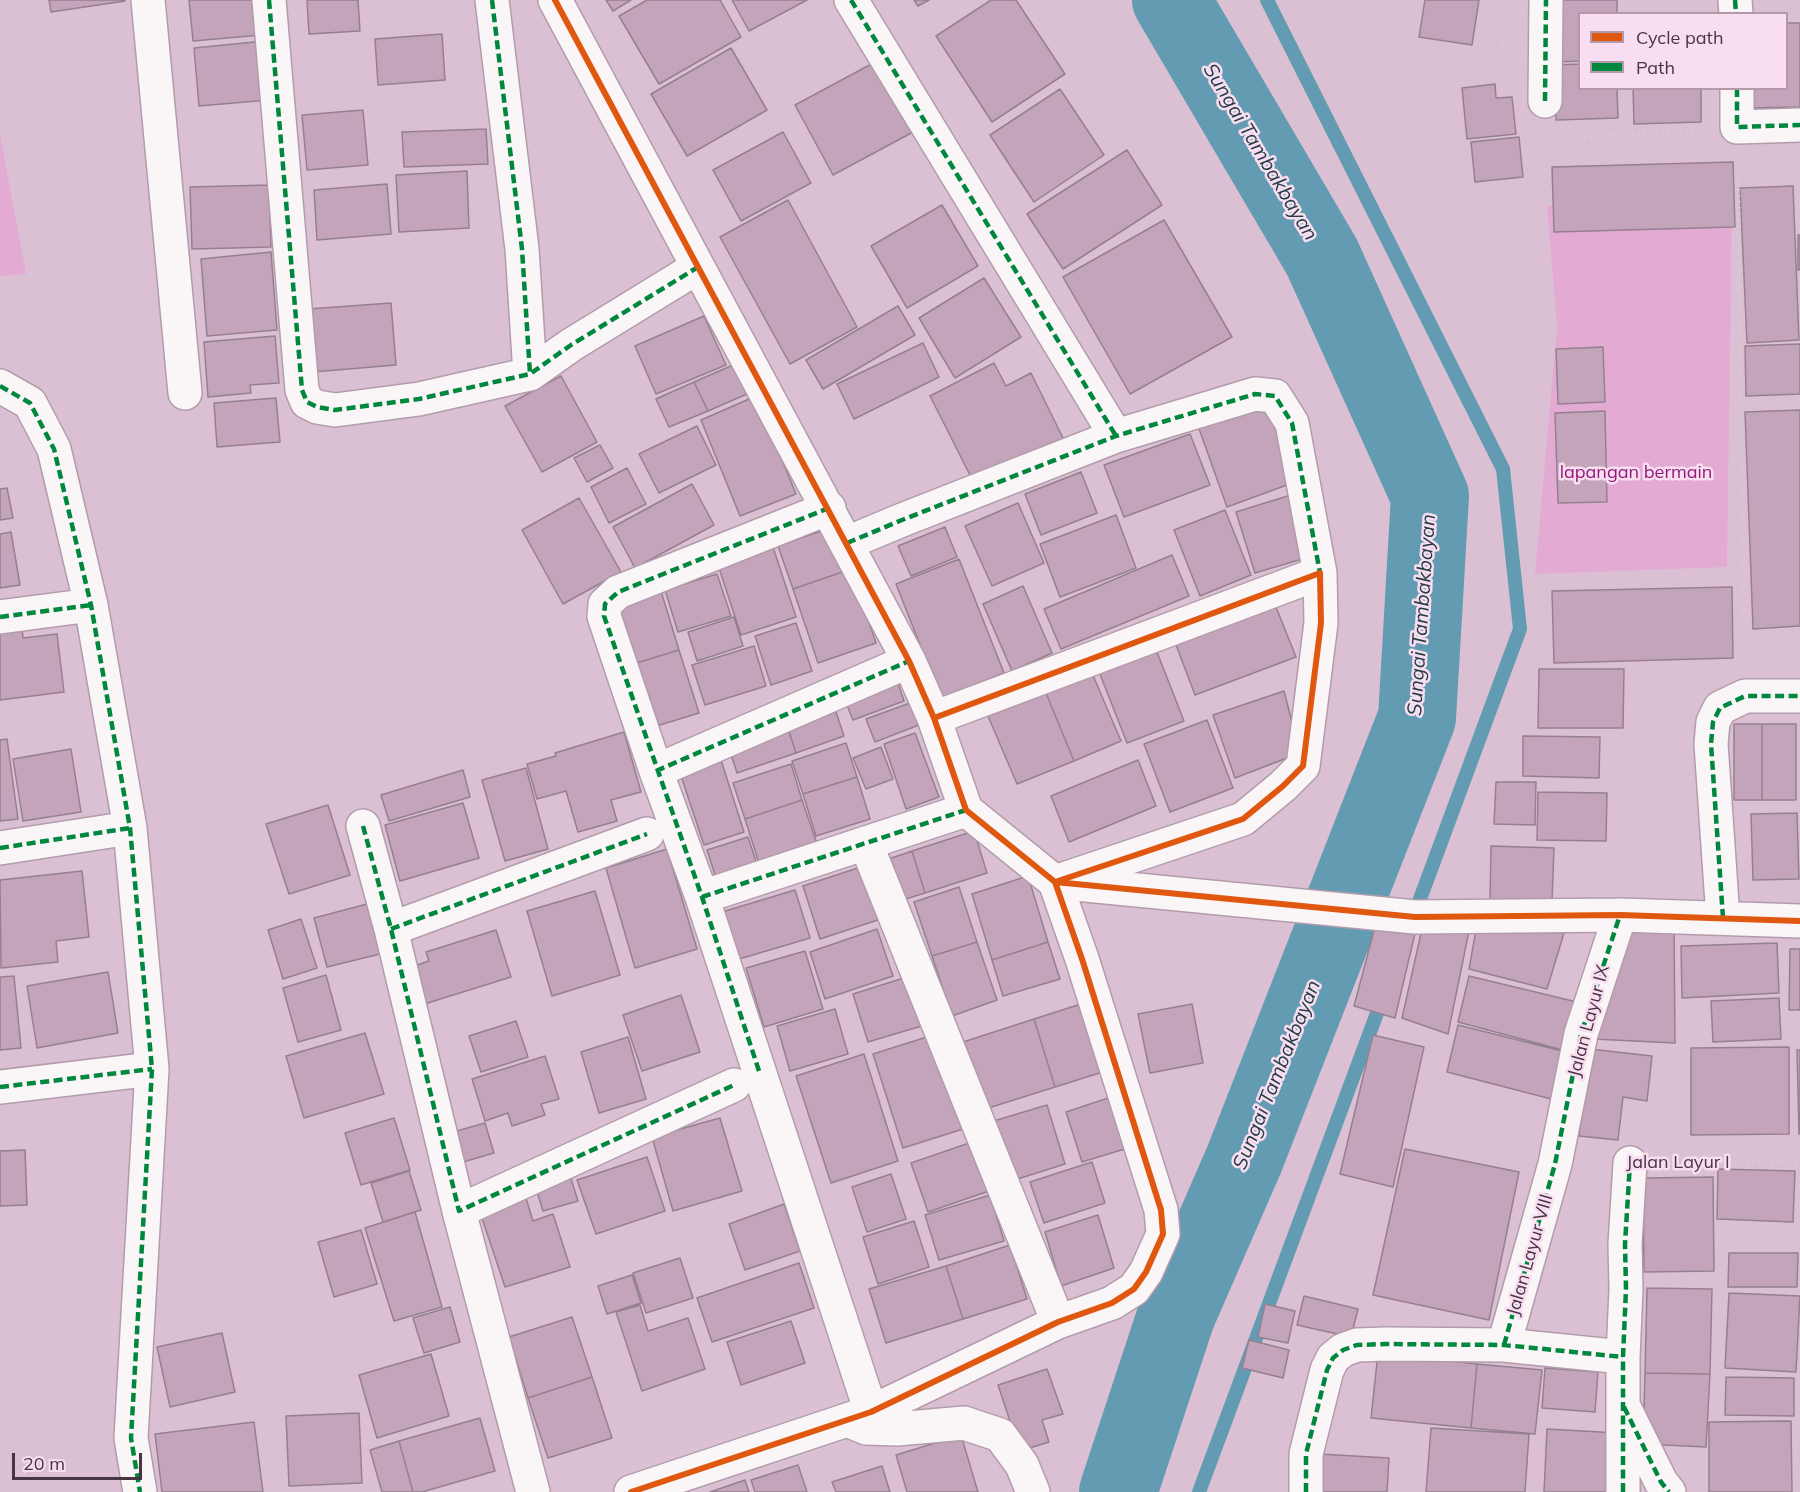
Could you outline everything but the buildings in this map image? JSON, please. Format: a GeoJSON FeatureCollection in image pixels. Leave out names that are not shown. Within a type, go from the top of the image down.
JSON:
{"type":"FeatureCollection","features":[{"type":"Feature","properties":{"kind":"street"},"geometry":{"type":"LineString","coordinates":[[148,0],[185,393]]}},
{"type":"Feature","properties":{"kind":"street"},"geometry":{"type":"LineString","coordinates":[[269,0],[302,390],[308,402],[317,408],[335,410],[419,399],[530,374],[571,345],[698,267]]}},
{"type":"Feature","properties":{"kind":"street"},"geometry":{"type":"LineString","coordinates":[[492,0],[522,249],[530,374]]}},
{"type":"Feature","properties":{"kind":"street"},"geometry":{"type":"LineString","coordinates":[[555,0],[909,661],[934,718],[966,810],[1055,882],[1082,959],[1161,1210],[1163,1234],[1146,1272],[1134,1289],[1112,1303],[1058,1322],[859,1416],[631,1492]]}},
{"type":"Feature","properties":{"kind":"street"},"geometry":{"type":"LineString","coordinates":[[851,0],[1116,436]]}},
{"type":"Feature","properties":{"kind":"street"},"geometry":{"type":"LineString","coordinates":[[1545,101],[1546,0]]}},
{"type":"Feature","properties":{"kind":"street"},"geometry":{"type":"LineString","coordinates":[[1737,90],[1737,127],[1800,125]]}},
{"type":"Feature","properties":{"kind":"street"},"geometry":{"type":"LineString","coordinates":[[0,386],[30,403],[54,449],[91,605],[130,828],[152,1069],[131,1438],[140,1492]]}},
{"type":"Feature","properties":{"kind":"street"},"geometry":{"type":"LineString","coordinates":[[847,543],[1116,436],[1256,394],[1275,396],[1292,423],[1320,573],[1321,623],[1303,766],[1243,819],[1055,882]]}},
{"type":"Feature","properties":{"kind":"street"},"geometry":{"type":"LineString","coordinates":[[829,508],[618,592],[605,604],[604,616],[656,771],[702,897],[859,1416],[866,1428],[897,1429],[964,1423],[1000,1435],[1022,1465],[1033,1492]]}},
{"type":"Feature","properties":{"kind":"street"},"geometry":{"type":"LineString","coordinates":[[934,718],[1320,573]]}},
{"type":"Feature","properties":{"kind":"street"},"geometry":{"type":"LineString","coordinates":[[0,617],[91,605]]}},
{"type":"Feature","properties":{"kind":"street"},"geometry":{"type":"LineString","coordinates":[[656,771],[909,661]]}},
{"type":"Feature","properties":{"kind":"street"},"geometry":{"type":"LineString","coordinates":[[1723,918],[1711,744],[1713,722],[1720,708],[1745,696],[1800,696]]}},
{"type":"Feature","properties":{"kind":"street"},"geometry":{"type":"LineString","coordinates":[[702,897],[966,810]]}},
{"type":"Feature","properties":{"kind":"street"},"geometry":{"type":"LineString","coordinates":[[363,826],[459,1211],[533,1492]]}},
{"type":"Feature","properties":{"kind":"street"},"geometry":{"type":"LineString","coordinates":[[0,848],[130,828]]}},
{"type":"Feature","properties":{"kind":"street"},"geometry":{"type":"LineString","coordinates":[[390,929],[647,834]]}},
{"type":"Feature","properties":{"kind":"street"},"geometry":{"type":"LineString","coordinates":[[866,844],[1058,1322]]}},
{"type":"Feature","properties":{"kind":"street"},"geometry":{"type":"LineString","coordinates":[[1055,882],[1415,917],[1620,915],[1800,921]]}},
{"type":"Feature","properties":{"kind":"street","name":"Jalan Layur IX"},"geometry":{"type":"LineString","coordinates":[[1556,1164],[1581,1034],[1620,915]]}},
{"type":"Feature","properties":{"kind":"street"},"geometry":{"type":"LineString","coordinates":[[0,1087],[152,1069]]}},
{"type":"Feature","properties":{"kind":"street"},"geometry":{"type":"LineString","coordinates":[[459,1211],[734,1085]]}},
{"type":"Feature","properties":{"kind":"street"},"geometry":{"type":"LineString","coordinates":[[1623,1492],[1625,1244],[1630,1163]]}},
{"type":"Feature","properties":{"kind":"street","name":"Jalan Layur VIII"},"geometry":{"type":"LineString","coordinates":[[1504,1345],[1556,1164]]}},
{"type":"Feature","properties":{"kind":"street"},"geometry":{"type":"LineString","coordinates":[[1306,1492],[1306,1454],[1327,1370],[1333,1358],[1344,1350],[1357,1345],[1386,1344],[1504,1345],[1623,1357]]}},
{"type":"Feature","properties":{"kind":"street"},"geometry":{"type":"LineString","coordinates":[[1623,1404],[1661,1482],[1669,1492]]}},
{"type":"Feature","properties":{"kind":"path"},"geometry":{"type":"LineString","coordinates":[[1545,101],[1547,118],[1565,135],[1585,137],[1737,127],[1745,696]]}},
{"type":"Feature","properties":{"kind":"green space"},"geometry":{"type":"Polygon","coordinates":[[[0,134],[26,274],[0,276],[0,134]]]}},
{"type":"Feature","properties":{"kind":"green space","name":"lapangan bermain"},"geometry":{"type":"Polygon","coordinates":[[[1547,206],[1732,208],[1727,567],[1535,574],[1557,327],[1547,206]]]}},
{"type":"Feature","properties":{"kind":"waterway","name":"Sungai Tambakbayan"},"geometry":{"type":"LineString","coordinates":[[1118,1492],[1176,1316],[1244,1160],[1417,718],[1430,496],[1322,257],[1171,0]]}},
{"type":"Feature","properties":{"kind":"waterway"},"geometry":{"type":"LineString","coordinates":[[1267,0],[1503,469],[1520,629],[1413,918]]}},
{"type":"Feature","properties":{"kind":"waterway"},"geometry":{"type":"LineString","coordinates":[[1199,1492],[1383,997]]}},
{"type":"Feature","properties":{"kind":"marked path"},"geometry":{"type":"LineString","coordinates":[[269,0],[302,390],[307,402],[317,407],[335,410],[419,399],[530,374],[571,345],[698,267]]}},
{"type":"Feature","properties":{"kind":"marked path"},"geometry":{"type":"LineString","coordinates":[[492,0],[522,249],[530,374]]}},
{"type":"Feature","properties":{"kind":"marked path"},"geometry":{"type":"LineString","coordinates":[[851,0],[1116,436]]}},
{"type":"Feature","properties":{"kind":"marked path"},"geometry":{"type":"LineString","coordinates":[[1545,101],[1546,0]]}},
{"type":"Feature","properties":{"kind":"marked path"},"geometry":{"type":"LineString","coordinates":[[1735,0],[1736,12]]}},
{"type":"Feature","properties":{"kind":"marked path"},"geometry":{"type":"LineString","coordinates":[[1737,90],[1737,127],[1800,125]]}},
{"type":"Feature","properties":{"kind":"marked path"},"geometry":{"type":"LineString","coordinates":[[0,386],[30,403],[54,449],[91,605],[130,828],[152,1069],[131,1438],[140,1492]]}},
{"type":"Feature","properties":{"kind":"marked path"},"geometry":{"type":"LineString","coordinates":[[847,543],[1116,436],[1255,394],[1275,396],[1292,423],[1320,573]]}},
{"type":"Feature","properties":{"kind":"marked path"},"geometry":{"type":"LineString","coordinates":[[759,1071],[702,897],[604,616],[605,604],[618,592],[829,508]]}},
{"type":"Feature","properties":{"kind":"marked path"},"geometry":{"type":"LineString","coordinates":[[0,617],[91,605]]}},
{"type":"Feature","properties":{"kind":"marked path"},"geometry":{"type":"LineString","coordinates":[[656,771],[909,661]]}},
{"type":"Feature","properties":{"kind":"marked path"},"geometry":{"type":"LineString","coordinates":[[1723,918],[1711,744],[1713,722],[1720,708],[1745,696],[1800,696]]}},
{"type":"Feature","properties":{"kind":"marked path"},"geometry":{"type":"LineString","coordinates":[[702,897],[966,810]]}},
{"type":"Feature","properties":{"kind":"marked path"},"geometry":{"type":"LineString","coordinates":[[363,826],[391,929],[459,1211],[734,1085]]}},
{"type":"Feature","properties":{"kind":"marked path"},"geometry":{"type":"LineString","coordinates":[[0,848],[130,828]]}},
{"type":"Feature","properties":{"kind":"marked path"},"geometry":{"type":"LineString","coordinates":[[391,929],[647,834]]}},
{"type":"Feature","properties":{"kind":"marked path"},"geometry":{"type":"LineString","coordinates":[[1504,1345],[1555,1164],[1581,1034],[1620,915]]}},
{"type":"Feature","properties":{"kind":"marked path"},"geometry":{"type":"LineString","coordinates":[[0,1087],[152,1069]]}},
{"type":"Feature","properties":{"kind":"marked path"},"geometry":{"type":"LineString","coordinates":[[1623,1492],[1625,1244],[1630,1163]]}},
{"type":"Feature","properties":{"kind":"marked path"},"geometry":{"type":"LineString","coordinates":[[1306,1492],[1306,1454],[1327,1370],[1333,1358],[1343,1350],[1357,1345],[1385,1344],[1504,1345],[1623,1357]]}},
{"type":"Feature","properties":{"kind":"marked path"},"geometry":{"type":"LineString","coordinates":[[1624,1407],[1661,1482],[1669,1492]]}},
{"type":"Feature","properties":{"kind":"cycle path"},"geometry":{"type":"LineString","coordinates":[[555,0],[909,661],[934,718],[966,810],[1055,882],[1415,917],[1620,915],[1800,921]]}},
{"type":"Feature","properties":{"kind":"cycle path"},"geometry":{"type":"LineString","coordinates":[[631,1492],[871,1412],[1058,1322],[1112,1303],[1134,1289],[1146,1272],[1163,1234],[1161,1210],[1082,959],[1055,882],[1243,819],[1303,766],[1321,623],[1320,573],[934,718]]}}]}
